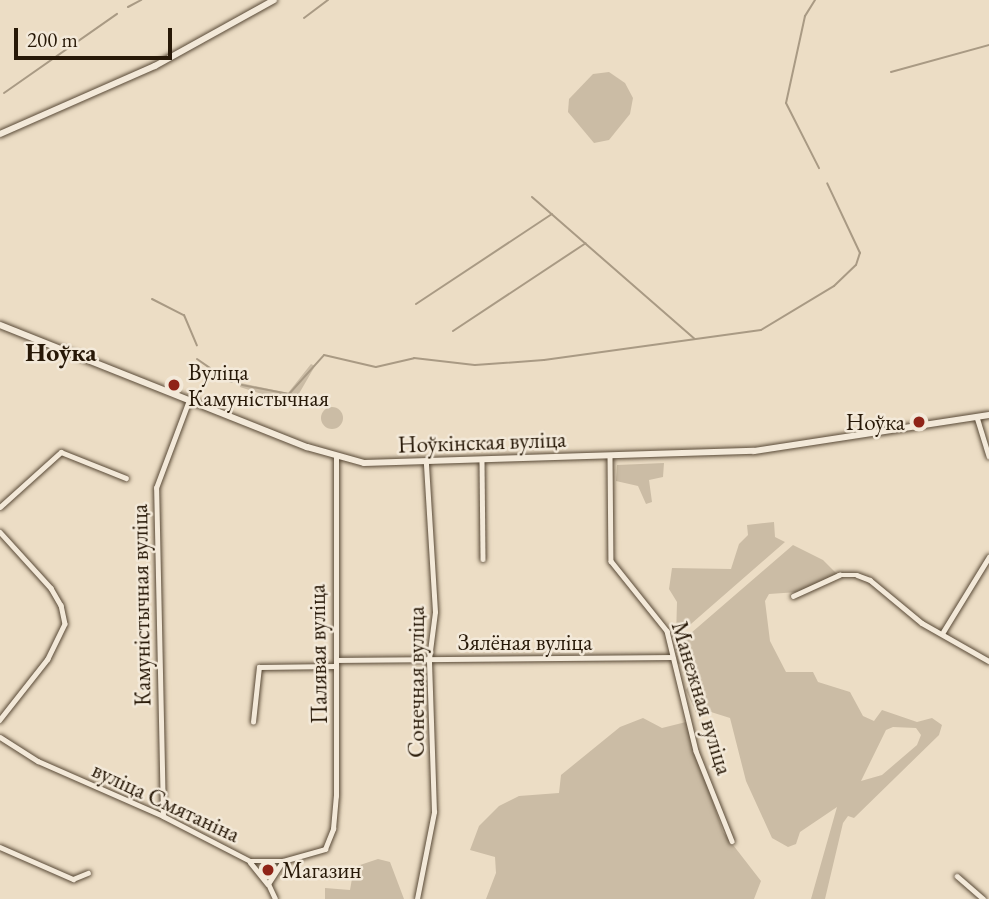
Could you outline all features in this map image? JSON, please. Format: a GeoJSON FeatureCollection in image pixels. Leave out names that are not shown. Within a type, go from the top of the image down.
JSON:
{"type":"FeatureCollection","features":[{"type":"Feature","properties":{"kind":"main road"},"geometry":{"type":"LineString","coordinates":[[0,134],[155,66],[274,0]]}},
{"type":"Feature","properties":{"kind":"main road","name":"Ноўкінская вуліца"},"geometry":{"type":"LineString","coordinates":[[0,325],[336,457],[364,463],[426,464],[801,447],[989,415]]}},
{"type":"Feature","properties":{"kind":"street","name":"Камуністычная вуліца"},"geometry":{"type":"LineString","coordinates":[[163,816],[155,501],[164,460],[189,399]]}},
{"type":"Feature","properties":{"kind":"street"},"geometry":{"type":"LineString","coordinates":[[977,417],[989,456]]}},
{"type":"Feature","properties":{"kind":"street"},"geometry":{"type":"LineString","coordinates":[[0,507],[61,452],[127,478]]}},
{"type":"Feature","properties":{"kind":"street","name":"Манежная вуліца"},"geometry":{"type":"LineString","coordinates":[[610,454],[611,561],[667,631],[696,751],[732,841]]}},
{"type":"Feature","properties":{"kind":"street","name":"Палявая вуліца"},"geometry":{"type":"LineString","coordinates":[[325,849],[335,817],[336,457]]}},
{"type":"Feature","properties":{"kind":"street"},"geometry":{"type":"LineString","coordinates":[[482,461],[483,559]]}},
{"type":"Feature","properties":{"kind":"street","name":"Сонечная вуліца"},"geometry":{"type":"LineString","coordinates":[[417,899],[434,812],[429,659],[435,612],[426,464]]}},
{"type":"Feature","properties":{"kind":"street"},"geometry":{"type":"LineString","coordinates":[[0,532],[51,588],[61,605],[65,624],[48,659],[0,720]]}},
{"type":"Feature","properties":{"kind":"street"},"geometry":{"type":"LineString","coordinates":[[943,632],[989,557]]}},
{"type":"Feature","properties":{"kind":"street"},"geometry":{"type":"LineString","coordinates":[[793,596],[839,575],[857,575],[870,580],[922,623],[943,632],[989,661]]}},
{"type":"Feature","properties":{"kind":"street","name":"Зялёная вуліца"},"geometry":{"type":"LineString","coordinates":[[253,722],[259,667],[429,659],[672,657]]}},
{"type":"Feature","properties":{"kind":"street","name":"вуліца Смятаніна"},"geometry":{"type":"LineString","coordinates":[[0,737],[38,761],[163,816],[250,861],[283,861],[325,849]]}},
{"type":"Feature","properties":{"kind":"street"},"geometry":{"type":"LineString","coordinates":[[0,847],[73,879],[88,873]]}},
{"type":"Feature","properties":{"kind":"street"},"geometry":{"type":"LineString","coordinates":[[250,861],[268,884],[275,899]]}},
{"type":"Feature","properties":{"kind":"street"},"geometry":{"type":"LineString","coordinates":[[268,884],[283,861]]}},
{"type":"Feature","properties":{"kind":"street"},"geometry":{"type":"LineString","coordinates":[[957,876],[984,899]]}},
{"type":"Feature","properties":{"kind":"shaded area"},"geometry":{"type":"Polygon","coordinates":[[[609,72],[625,83],[633,98],[630,114],[609,140],[594,143],[568,112],[569,99],[593,74],[609,72]]]}},
{"type":"Feature","properties":{"kind":"shaded area"},"geometry":{"type":"Polygon","coordinates":[[[311,364],[315,366],[293,404],[240,387],[241,383],[288,393],[311,364]]]}},
{"type":"Feature","properties":{"kind":"shaded area"},"geometry":{"type":"Polygon","coordinates":[[[332,407],[340,410],[343,418],[340,426],[332,429],[324,426],[321,418],[324,410],[332,407]]]}},
{"type":"Feature","properties":{"kind":"shaded area"},"geometry":{"type":"Polygon","coordinates":[[[664,463],[663,477],[649,480],[652,502],[646,504],[638,486],[616,481],[617,465],[664,463]]]}},
{"type":"Feature","properties":{"kind":"shaded area"},"geometry":{"type":"Polygon","coordinates":[[[774,522],[775,537],[785,542],[676,637],[677,602],[669,589],[672,568],[731,569],[739,544],[748,535],[747,525],[774,522]]]}},
{"type":"Feature","properties":{"kind":"shaded area"},"geometry":{"type":"Polygon","coordinates":[[[793,545],[823,560],[837,574],[798,592],[769,594],[765,601],[770,641],[786,672],[813,672],[818,682],[850,692],[863,716],[874,721],[882,710],[917,722],[932,718],[942,725],[939,735],[854,818],[848,816],[843,823],[825,899],[811,899],[837,807],[800,832],[796,844],[788,847],[772,838],[746,781],[730,718],[711,712],[697,715],[686,690],[694,675],[690,666],[677,664],[676,646],[793,545]],[[893,727],[886,730],[861,781],[882,775],[917,745],[921,735],[916,728],[893,727]]]}},
{"type":"Feature","properties":{"kind":"shaded area"},"geometry":{"type":"Polygon","coordinates":[[[643,718],[662,728],[686,722],[723,832],[761,881],[754,899],[486,899],[496,873],[495,857],[470,850],[479,826],[499,806],[519,796],[559,793],[561,775],[620,727],[643,718]]]}},
{"type":"Feature","properties":{"kind":"shaded area"},"geometry":{"type":"Polygon","coordinates":[[[378,859],[390,862],[404,899],[325,899],[325,888],[350,890],[354,867],[378,859]]]}},
{"type":"Feature","properties":{"kind":"waterway"},"geometry":{"type":"LineString","coordinates":[[128,7],[141,0]]}},
{"type":"Feature","properties":{"kind":"waterway"},"geometry":{"type":"LineString","coordinates":[[304,18],[328,0]]}},
{"type":"Feature","properties":{"kind":"waterway"},"geometry":{"type":"LineString","coordinates":[[815,0],[805,16],[786,103],[819,168]]}},
{"type":"Feature","properties":{"kind":"waterway"},"geometry":{"type":"LineString","coordinates":[[4,93],[117,14]]}},
{"type":"Feature","properties":{"kind":"waterway"},"geometry":{"type":"LineString","coordinates":[[891,72],[989,45]]}},
{"type":"Feature","properties":{"kind":"waterway"},"geometry":{"type":"LineString","coordinates":[[242,385],[289,394],[324,355],[376,367],[414,358],[475,365],[544,360],[761,330],[834,286],[856,265],[860,253],[827,183]]}},
{"type":"Feature","properties":{"kind":"waterway"},"geometry":{"type":"LineString","coordinates":[[532,197],[695,339]]}},
{"type":"Feature","properties":{"kind":"waterway"},"geometry":{"type":"LineString","coordinates":[[416,304],[552,214]]}},
{"type":"Feature","properties":{"kind":"waterway"},"geometry":{"type":"LineString","coordinates":[[453,331],[586,243]]}},
{"type":"Feature","properties":{"kind":"waterway"},"geometry":{"type":"LineString","coordinates":[[152,299],[184,315],[197,345]]}},
{"type":"Feature","properties":{"kind":"waterway"},"geometry":{"type":"LineString","coordinates":[[197,359],[210,368]]}},
{"type":"Feature","properties":{"kind":"place","name":"Вуліца Камуністычная"},"geometry":{"type":"Point","coordinates":[174,385]}},
{"type":"Feature","properties":{"kind":"place","name":"Ноўка"},"geometry":{"type":"Point","coordinates":[919,422]}},
{"type":"Feature","properties":{"kind":"place","name":"Магазин"},"geometry":{"type":"Point","coordinates":[268,870]}},
{"type":"Feature","properties":{"kind":"district","name":"Ноўка"},"geometry":{"type":"Point","coordinates":[61,353]}}]}
